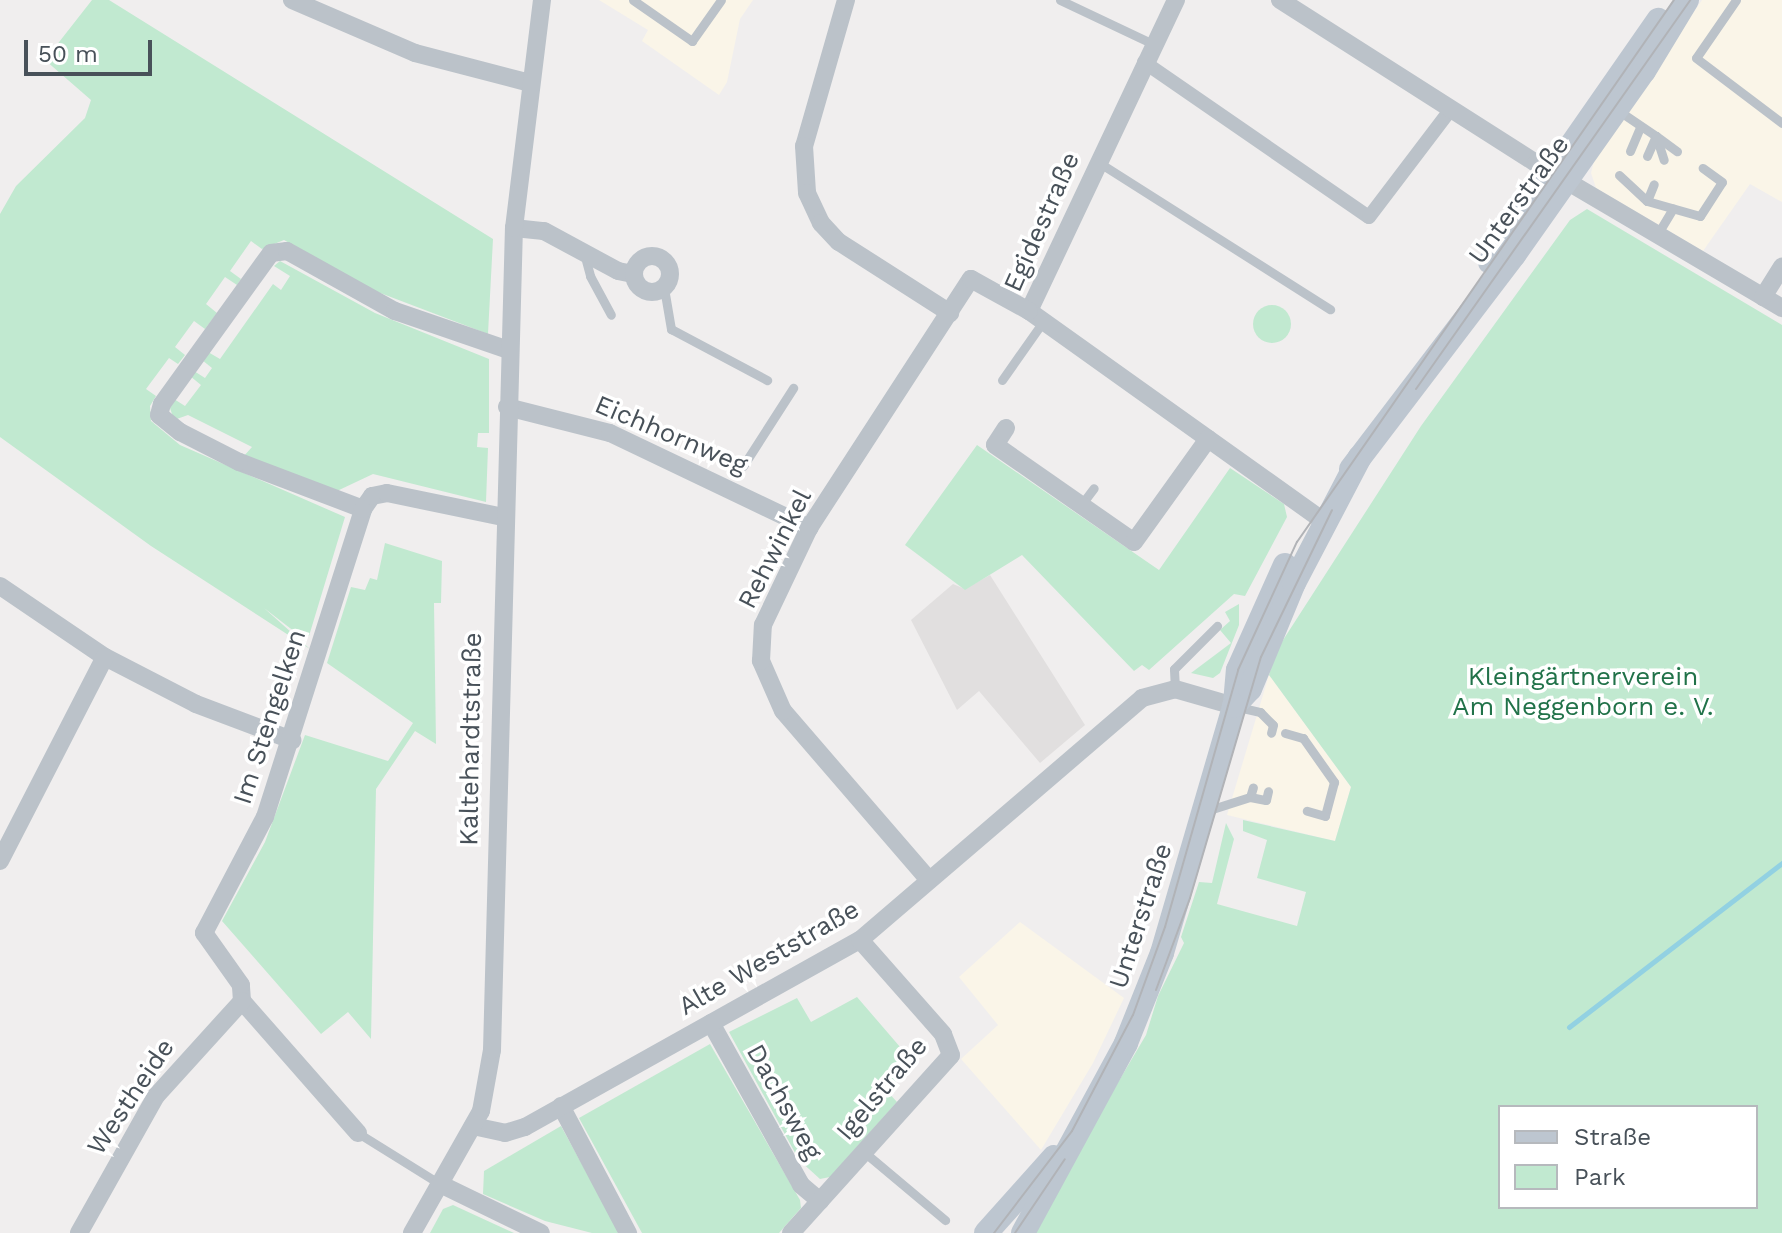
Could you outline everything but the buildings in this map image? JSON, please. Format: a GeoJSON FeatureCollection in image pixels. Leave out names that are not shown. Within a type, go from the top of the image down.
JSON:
{"type":"FeatureCollection","features":[{"type":"Feature","properties":{"kind":"main road","name":"Unterstraße"},"geometry":{"type":"LineString","coordinates":[[1610,105],[1676,0]]}},
{"type":"Feature","properties":{"kind":"main road","name":"Unterstraße"},"geometry":{"type":"LineString","coordinates":[[1023,1233],[1126,1043],[1157,967],[1234,705],[1250,689],[1321,519],[1385,424],[1387,410],[1687,0]]}},
{"type":"Feature","properties":{"kind":"main road","name":"Unterstraße"},"geometry":{"type":"LineString","coordinates":[[986,1233],[1075,1135]]}},
{"type":"Feature","properties":{"kind":"street"},"geometry":{"type":"LineString","coordinates":[[292,0],[415,53],[530,83]]}},
{"type":"Feature","properties":{"kind":"street","name":"Kaltehardtstraße"},"geometry":{"type":"LineString","coordinates":[[412,1233],[473,1126],[483,1103],[492,1050],[508,350],[514,228],[542,0]]}},
{"type":"Feature","properties":{"kind":"street"},"geometry":{"type":"LineString","coordinates":[[846,0],[804,146],[807,193],[821,223],[839,242],[950,313]]}},
{"type":"Feature","properties":{"kind":"street","name":"Egidestraße"},"geometry":{"type":"LineString","coordinates":[[1176,0],[1098,162],[1035,317],[1321,519]]}},
{"type":"Feature","properties":{"kind":"street"},"geometry":{"type":"LineString","coordinates":[[1280,0],[1559,177],[1782,308]]}},
{"type":"Feature","properties":{"kind":"street"},"geometry":{"type":"LineString","coordinates":[[1144,62],[1369,217],[1451,109]]}},
{"type":"Feature","properties":{"kind":"street"},"geometry":{"type":"LineString","coordinates":[[514,228],[544,231],[634,274],[642,289],[664,288],[671,272],[660,257],[642,259],[634,274]]}},
{"type":"Feature","properties":{"kind":"street"},"geometry":{"type":"LineString","coordinates":[[503,517],[387,493],[372,496],[363,509],[239,462],[180,432],[159,415],[162,404],[271,253],[287,251],[439,330],[508,350]]}},
{"type":"Feature","properties":{"kind":"street"},"geometry":{"type":"LineString","coordinates":[[1763,297],[1782,267]]}},
{"type":"Feature","properties":{"kind":"street","name":"Rehwinkel"},"geometry":{"type":"LineString","coordinates":[[929,880],[783,711],[766,679],[761,661],[763,625],[809,528],[971,279],[1035,317]]}},
{"type":"Feature","properties":{"kind":"street","name":"Eichhornweg"},"geometry":{"type":"LineString","coordinates":[[507,407],[610,433],[809,528]]}},
{"type":"Feature","properties":{"kind":"street"},"geometry":{"type":"LineString","coordinates":[[1006,428],[995,445],[1134,542],[1208,439]]}},
{"type":"Feature","properties":{"kind":"street","name":"Im Stengelken"},"geometry":{"type":"LineString","coordinates":[[242,1001],[241,985],[204,933],[255,840],[292,740],[363,509]]}},
{"type":"Feature","properties":{"kind":"street"},"geometry":{"type":"LineString","coordinates":[[0,586],[105,657],[196,704],[292,740]]}},
{"type":"Feature","properties":{"kind":"street"},"geometry":{"type":"LineString","coordinates":[[0,861],[105,657]]}},
{"type":"Feature","properties":{"kind":"street"},"geometry":{"type":"LineString","coordinates":[[1175,689],[1234,705]]}},
{"type":"Feature","properties":{"kind":"street","name":"Alte Weststraße"},"geometry":{"type":"LineString","coordinates":[[473,1126],[505,1133],[561,1106],[860,940],[1117,716],[1142,698],[1175,689]]}},
{"type":"Feature","properties":{"kind":"street","name":"Igelstraße"},"geometry":{"type":"LineString","coordinates":[[791,1233],[951,1055],[943,1034],[860,940]]}},
{"type":"Feature","properties":{"kind":"street"},"geometry":{"type":"LineString","coordinates":[[242,1001],[358,1133]]}},
{"type":"Feature","properties":{"kind":"street","name":"Westheide"},"geometry":{"type":"LineString","coordinates":[[79,1233],[156,1096],[242,1001]]}},
{"type":"Feature","properties":{"kind":"street","name":"Dachsweg"},"geometry":{"type":"LineString","coordinates":[[711,1023],[801,1185],[820,1201]]}},
{"type":"Feature","properties":{"kind":"street"},"geometry":{"type":"LineString","coordinates":[[561,1106],[628,1233]]}},
{"type":"Feature","properties":{"kind":"street"},"geometry":{"type":"LineString","coordinates":[[440,1184],[541,1233]]}},
{"type":"Feature","properties":{"kind":"lane"},"geometry":{"type":"LineString","coordinates":[[633,0],[692,41],[721,0]]}},
{"type":"Feature","properties":{"kind":"lane"},"geometry":{"type":"LineString","coordinates":[[1060,0],[1153,44]]}},
{"type":"Feature","properties":{"kind":"lane"},"geometry":{"type":"LineString","coordinates":[[1736,0],[1696,58],[1782,123]]}},
{"type":"Feature","properties":{"kind":"lane"},"geometry":{"type":"LineString","coordinates":[[1610,105],[1677,151]]}},
{"type":"Feature","properties":{"kind":"lane"},"geometry":{"type":"LineString","coordinates":[[1630,151],[1640,127]]}},
{"type":"Feature","properties":{"kind":"lane"},"geometry":{"type":"LineString","coordinates":[[1647,156],[1656,136]]}},
{"type":"Feature","properties":{"kind":"lane"},"geometry":{"type":"LineString","coordinates":[[1656,136],[1664,160]]}},
{"type":"Feature","properties":{"kind":"lane"},"geometry":{"type":"LineString","coordinates":[[1098,162],[1330,309]]}},
{"type":"Feature","properties":{"kind":"lane"},"geometry":{"type":"LineString","coordinates":[[1619,175],[1635,184],[1647,201],[1700,216],[1722,182],[1703,168]]}},
{"type":"Feature","properties":{"kind":"lane"},"geometry":{"type":"LineString","coordinates":[[1647,201],[1654,184]]}},
{"type":"Feature","properties":{"kind":"lane"},"geometry":{"type":"LineString","coordinates":[[1657,235],[1673,208]]}},
{"type":"Feature","properties":{"kind":"lane"},"geometry":{"type":"LineString","coordinates":[[584,252],[590,276],[611,315]]}},
{"type":"Feature","properties":{"kind":"lane"},"geometry":{"type":"LineString","coordinates":[[664,288],[671,329],[767,380]]}},
{"type":"Feature","properties":{"kind":"lane"},"geometry":{"type":"LineString","coordinates":[[1002,380],[1035,317]]}},
{"type":"Feature","properties":{"kind":"lane"},"geometry":{"type":"LineString","coordinates":[[743,466],[793,388]]}},
{"type":"Feature","properties":{"kind":"lane"},"geometry":{"type":"LineString","coordinates":[[1081,505],[1094,488]]}},
{"type":"Feature","properties":{"kind":"lane"},"geometry":{"type":"LineString","coordinates":[[1175,689],[1174,669],[1217,626]]}},
{"type":"Feature","properties":{"kind":"lane"},"geometry":{"type":"LineString","coordinates":[[1234,705],[1260,712],[1272,729],[1303,738],[1334,782],[1325,816],[1307,811]]}},
{"type":"Feature","properties":{"kind":"lane"},"geometry":{"type":"LineString","coordinates":[[1203,812],[1252,792],[1278,803]]}},
{"type":"Feature","properties":{"kind":"lane"},"geometry":{"type":"LineString","coordinates":[[358,1133],[440,1184]]}},
{"type":"Feature","properties":{"kind":"lane"},"geometry":{"type":"LineString","coordinates":[[864,1152],[945,1220]]}},
{"type":"Feature","properties":{"kind":"shaded area"},"geometry":{"type":"Polygon","coordinates":[[[599,0],[753,0],[740,19],[727,82],[719,95],[642,41],[648,30],[599,0]]]}},
{"type":"Feature","properties":{"kind":"shaded area"},"geometry":{"type":"Polygon","coordinates":[[[1702,0],[1782,0],[1782,202],[1750,184],[1703,251],[1596,188],[1591,173],[1595,157],[1702,0]]]}},
{"type":"Feature","properties":{"kind":"shaded area"},"geometry":{"type":"Polygon","coordinates":[[[990,575],[1085,725],[1040,763],[979,691],[957,710],[911,620],[953,584],[965,589],[990,575]]]}},
{"type":"Feature","properties":{"kind":"shaded area"},"geometry":{"type":"Polygon","coordinates":[[[1269,675],[1351,787],[1335,841],[1227,815],[1269,675]]]}},
{"type":"Feature","properties":{"kind":"shaded area"},"geometry":{"type":"Polygon","coordinates":[[[1020,922],[1124,998],[1093,1063],[1041,1150],[961,1059],[998,1025],[959,977],[1020,922]]]}},
{"type":"Feature","properties":{"kind":"green space"},"geometry":{"type":"Polygon","coordinates":[[[92,0],[109,0],[493,239],[488,334],[375,291],[284,240],[262,249],[251,241],[230,271],[241,279],[237,285],[225,277],[206,304],[217,313],[205,329],[194,321],[175,347],[185,355],[178,364],[169,358],[146,389],[156,396],[150,406],[151,421],[180,445],[345,517],[309,636],[295,632],[264,608],[310,649],[151,546],[0,437],[0,214],[16,186],[85,118],[91,100],[45,60],[92,0]]]}},
{"type":"Feature","properties":{"kind":"green space","name":"Kleingärtnerverein Am Neggenborn e. V."},"geometry":{"type":"Polygon","coordinates":[[[1587,209],[1782,325],[1782,1233],[1029,1233],[1146,1035],[1158,996],[1184,943],[1181,937],[1199,882],[1212,883],[1226,823],[1234,839],[1217,904],[1297,926],[1306,892],[1257,878],[1267,840],[1243,831],[1243,820],[1335,841],[1351,787],[1269,675],[1276,651],[1421,426],[1570,220],[1587,209]]]}},
{"type":"Feature","properties":{"kind":"green space"},"geometry":{"type":"Polygon","coordinates":[[[280,261],[375,313],[489,359],[489,433],[478,433],[477,447],[488,448],[486,502],[373,474],[337,491],[243,457],[252,447],[188,415],[174,420],[170,408],[174,399],[185,406],[201,385],[190,376],[194,371],[205,378],[212,368],[202,360],[208,352],[220,359],[273,284],[281,290],[290,276],[274,266],[280,261]]]}},
{"type":"Feature","properties":{"kind":"green space"},"geometry":{"type":"Polygon","coordinates":[[[1272,305],[1285,311],[1291,324],[1285,337],[1272,343],[1259,337],[1253,324],[1259,311],[1272,305]]]}},
{"type":"Feature","properties":{"kind":"green space"},"geometry":{"type":"Polygon","coordinates":[[[977,445],[1159,570],[1230,468],[1284,504],[1287,517],[1245,596],[1234,594],[1149,670],[1142,665],[1134,671],[1022,555],[965,590],[905,545],[977,445]]]}},
{"type":"Feature","properties":{"kind":"green space"},"geometry":{"type":"Polygon","coordinates":[[[385,543],[442,561],[441,603],[434,603],[436,744],[415,731],[376,789],[371,1039],[348,1012],[321,1034],[222,921],[265,842],[305,735],[388,761],[413,723],[327,663],[351,587],[365,590],[370,578],[377,580],[385,543]]]}},
{"type":"Feature","properties":{"kind":"green space"},"geometry":{"type":"Polygon","coordinates":[[[1239,604],[1239,625],[1220,673],[1213,678],[1191,673],[1231,643],[1220,630],[1230,621],[1225,612],[1239,604]]]}},
{"type":"Feature","properties":{"kind":"green space"},"geometry":{"type":"Polygon","coordinates":[[[857,997],[913,1062],[887,1091],[897,1102],[830,1177],[820,1179],[799,1160],[729,1032],[797,998],[811,1022],[857,997]]]}},
{"type":"Feature","properties":{"kind":"green space"},"geometry":{"type":"Polygon","coordinates":[[[710,1044],[800,1200],[801,1208],[779,1233],[642,1233],[579,1118],[710,1044]]]}},
{"type":"Feature","properties":{"kind":"green space"},"geometry":{"type":"Polygon","coordinates":[[[561,1126],[619,1232],[592,1233],[545,1221],[483,1194],[484,1171],[561,1126]]]}},
{"type":"Feature","properties":{"kind":"green space"},"geometry":{"type":"Polygon","coordinates":[[[453,1205],[514,1233],[430,1233],[443,1209],[453,1205]]]}},
{"type":"Feature","properties":{"kind":"waterway"},"geometry":{"type":"LineString","coordinates":[[1569,1027],[1782,863]]}},
{"type":"Feature","properties":{"kind":"tram line"},"geometry":{"type":"LineString","coordinates":[[994,1233],[1072,1131],[1133,1015],[1165,927],[1238,670],[1297,542],[1674,0]]}},
{"type":"Feature","properties":{"kind":"tram line"},"geometry":{"type":"LineString","coordinates":[[1416,389],[1690,0]]}},
{"type":"Feature","properties":{"kind":"tram line"},"geometry":{"type":"LineString","coordinates":[[1156,990],[1190,898],[1261,657],[1332,510]]}},
{"type":"Feature","properties":{"kind":"tram line"},"geometry":{"type":"LineString","coordinates":[[1015,1233],[1065,1159]]}}]}
